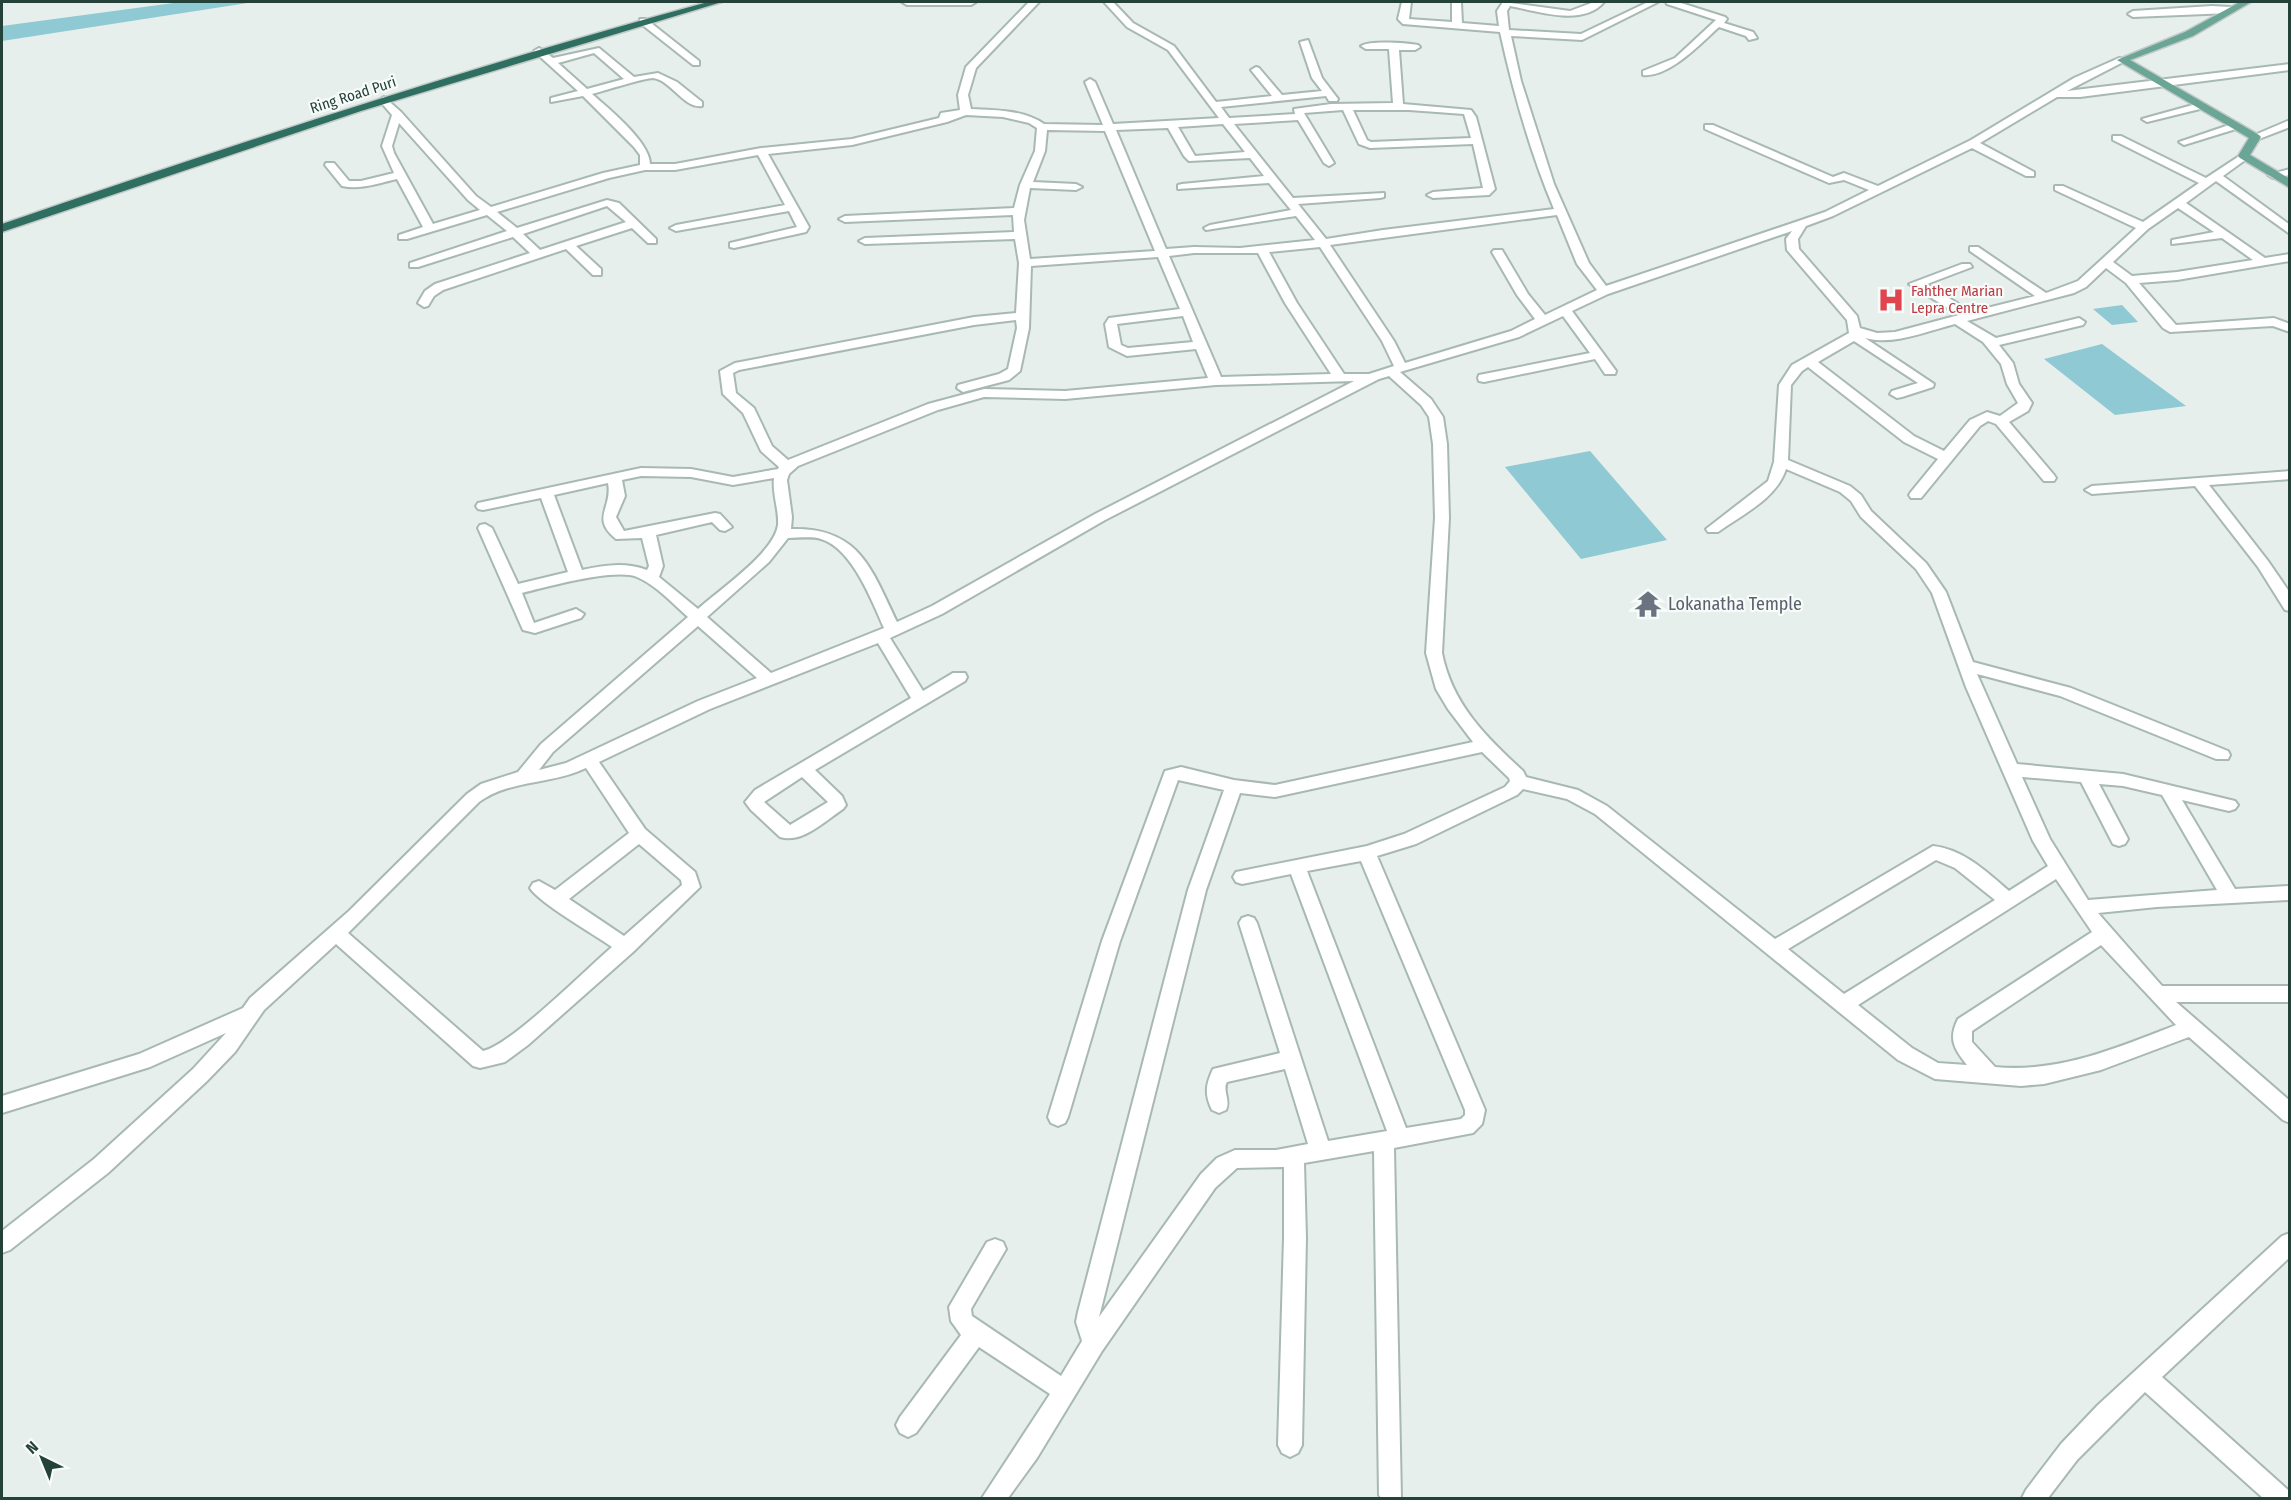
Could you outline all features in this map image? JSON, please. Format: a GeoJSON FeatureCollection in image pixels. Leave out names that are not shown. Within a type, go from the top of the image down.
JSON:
{"type":"FeatureCollection","features":[{"type":"Feature","properties":{"kind":"highway","name":"Ring Road Puri"},"geometry":{"type":"LineString","coordinates":[[2,219],[268,129],[540,44],[693,2]]}},
{"type":"Feature","properties":{"kind":"highway","name":"Ring Road Puri"},"geometry":{"type":"LineString","coordinates":[[2,228],[384,100],[539,51],[717,2]]}},
{"type":"Feature","properties":{"kind":"main road"},"geometry":{"type":"LineString","coordinates":[[2122,60],[2190,34],[2247,2]]}},
{"type":"Feature","properties":{"kind":"main road"},"geometry":{"type":"LineString","coordinates":[[2122,60],[2255,137],[2244,156],[2289,185]]}},
{"type":"Feature","properties":{"kind":"street"},"geometry":{"type":"LineString","coordinates":[[907,2],[971,2]]}},
{"type":"Feature","properties":{"kind":"street"},"geometry":{"type":"LineString","coordinates":[[960,113],[971,67],[1034,2]]}},
{"type":"Feature","properties":{"kind":"street"},"geometry":{"type":"LineString","coordinates":[[1108,2],[1130,25],[1171,48],[1213,105],[1323,243],[1388,341],[1396,370],[1426,402],[1436,417],[1440,444],[1442,518],[1434,653],[1436,672],[1457,710],[1485,745],[1516,775],[1519,782]]}},
{"type":"Feature","properties":{"kind":"street"},"geometry":{"type":"LineString","coordinates":[[1406,2],[1403,19],[1406,22],[1582,37],[1654,2]]}},
{"type":"Feature","properties":{"kind":"street"},"geometry":{"type":"LineString","coordinates":[[1457,2],[1457,26]]}},
{"type":"Feature","properties":{"kind":"street"},"geometry":{"type":"LineString","coordinates":[[1600,2],[1570,14],[1507,2],[1502,11],[1516,81],[1549,184],[1583,264],[1604,291]]}},
{"type":"Feature","properties":{"kind":"street"},"geometry":{"type":"LineString","coordinates":[[1647,73],[1678,60],[1722,19],[1670,2]]}},
{"type":"Feature","properties":{"kind":"street"},"geometry":{"type":"LineString","coordinates":[[2133,14],[2218,8],[2230,10]]}},
{"type":"Feature","properties":{"kind":"street"},"geometry":{"type":"LineString","coordinates":[[643,21],[696,63]]}},
{"type":"Feature","properties":{"kind":"street"},"geometry":{"type":"LineString","coordinates":[[1718,24],[1743,31],[1750,34],[1752,38]]}},
{"type":"Feature","properties":{"kind":"street"},"geometry":{"type":"LineString","coordinates":[[1305,42],[1317,78],[1343,107],[1363,142],[1370,145],[1477,141]]}},
{"type":"Feature","properties":{"kind":"street"},"geometry":{"type":"LineString","coordinates":[[1394,45],[1395,84],[1399,108]]}},
{"type":"Feature","properties":{"kind":"street"},"geometry":{"type":"LineString","coordinates":[[1366,46],[1415,47]]}},
{"type":"Feature","properties":{"kind":"street"},"geometry":{"type":"LineString","coordinates":[[550,62],[596,50],[631,80]]}},
{"type":"Feature","properties":{"kind":"street"},"geometry":{"type":"LineString","coordinates":[[539,51],[638,145],[645,155],[645,167]]}},
{"type":"Feature","properties":{"kind":"street"},"geometry":{"type":"LineString","coordinates":[[483,506],[614,477],[658,471],[691,473],[733,481],[785,469],[933,407],[984,393],[1065,395],[1216,381],[1374,376],[1515,334],[1604,291],[1801,225],[1971,143],[2078,80],[2122,60]]}},
{"type":"Feature","properties":{"kind":"street"},"geometry":{"type":"LineString","coordinates":[[2055,94],[2080,94],[2289,67]]}},
{"type":"Feature","properties":{"kind":"street"},"geometry":{"type":"LineString","coordinates":[[1256,70],[1278,97]]}},
{"type":"Feature","properties":{"kind":"street"},"geometry":{"type":"LineString","coordinates":[[555,100],[631,80],[658,76],[673,84],[698,104]]}},
{"type":"Feature","properties":{"kind":"street"},"geometry":{"type":"LineString","coordinates":[[1090,82],[1216,381]]}},
{"type":"Feature","properties":{"kind":"street"},"geometry":{"type":"LineString","coordinates":[[1213,105],[1329,93]]}},
{"type":"Feature","properties":{"kind":"street"},"geometry":{"type":"LineString","coordinates":[[384,100],[472,198],[538,255]]}},
{"type":"Feature","properties":{"kind":"street"},"geometry":{"type":"LineString","coordinates":[[2147,118],[2200,106]]}},
{"type":"Feature","properties":{"kind":"street"},"geometry":{"type":"LineString","coordinates":[[1329,163],[1298,111],[1343,107],[1467,112],[1471,117],[1488,192],[1433,195]]}},
{"type":"Feature","properties":{"kind":"street"},"geometry":{"type":"LineString","coordinates":[[403,237],[596,178],[645,167],[675,167],[761,151],[852,142],[943,120],[960,113],[1012,115],[1033,121],[1042,127],[1109,128],[1301,117]]}},
{"type":"Feature","properties":{"kind":"street"},"geometry":{"type":"LineString","coordinates":[[397,114],[387,146],[430,229]]}},
{"type":"Feature","properties":{"kind":"street"},"geometry":{"type":"LineString","coordinates":[[1171,124],[1193,159],[1253,154]]}},
{"type":"Feature","properties":{"kind":"street"},"geometry":{"type":"LineString","coordinates":[[2255,137],[2288,125]]}},
{"type":"Feature","properties":{"kind":"street"},"geometry":{"type":"LineString","coordinates":[[2184,142],[2235,126]]}},
{"type":"Feature","properties":{"kind":"street"},"geometry":{"type":"LineString","coordinates":[[933,407],[937,401],[949,393],[1004,377],[1014,371],[1023,328],[1024,263],[1019,211],[1025,186],[1040,151],[1042,127]]}},
{"type":"Feature","properties":{"kind":"street"},"geometry":{"type":"LineString","coordinates":[[1709,127],[1833,181],[1844,176],[1876,189]]}},
{"type":"Feature","properties":{"kind":"street"},"geometry":{"type":"LineString","coordinates":[[2116,138],[2212,179],[2289,231]]}},
{"type":"Feature","properties":{"kind":"street"},"geometry":{"type":"LineString","coordinates":[[1971,143],[2030,174]]}},
{"type":"Feature","properties":{"kind":"street"},"geometry":{"type":"LineString","coordinates":[[734,245],[802,230],[803,227],[761,151]]}},
{"type":"Feature","properties":{"kind":"street"},"geometry":{"type":"LineString","coordinates":[[1713,529],[1763,494],[1774,483],[1780,462],[1785,385],[1797,368],[1855,333],[1877,337],[1895,336],[2046,297],[2082,284],[2144,227],[2244,156]]}},
{"type":"Feature","properties":{"kind":"street"},"geometry":{"type":"LineString","coordinates":[[330,165],[346,184],[361,184],[400,175]]}},
{"type":"Feature","properties":{"kind":"street"},"geometry":{"type":"LineString","coordinates":[[2273,175],[2289,172]]}},
{"type":"Feature","properties":{"kind":"street"},"geometry":{"type":"LineString","coordinates":[[1182,187],[1273,179]]}},
{"type":"Feature","properties":{"kind":"street"},"geometry":{"type":"LineString","coordinates":[[1025,186],[1076,186]]}},
{"type":"Feature","properties":{"kind":"street"},"geometry":{"type":"LineString","coordinates":[[2059,188],[2144,227]]}},
{"type":"Feature","properties":{"kind":"street"},"geometry":{"type":"LineString","coordinates":[[1291,201],[1380,195]]}},
{"type":"Feature","properties":{"kind":"street"},"geometry":{"type":"LineString","coordinates":[[414,265],[607,203],[615,205],[652,241]]}},
{"type":"Feature","properties":{"kind":"street"},"geometry":{"type":"LineString","coordinates":[[2179,203],[2261,260]]}},
{"type":"Feature","properties":{"kind":"street"},"geometry":{"type":"LineString","coordinates":[[676,228],[792,207]]}},
{"type":"Feature","properties":{"kind":"street"},"geometry":{"type":"LineString","coordinates":[[845,219],[1019,211]]}},
{"type":"Feature","properties":{"kind":"street"},"geometry":{"type":"LineString","coordinates":[[1024,263],[1194,250],[1262,249],[1562,211]]}},
{"type":"Feature","properties":{"kind":"street"},"geometry":{"type":"LineString","coordinates":[[1210,228],[1300,212]]}},
{"type":"Feature","properties":{"kind":"street"},"geometry":{"type":"LineString","coordinates":[[424,303],[429,294],[439,287],[634,223]]}},
{"type":"Feature","properties":{"kind":"street"},"geometry":{"type":"LineString","coordinates":[[1801,225],[1792,239],[1793,250],[1853,319],[1855,333],[1928,384],[1897,394]]}},
{"type":"Feature","properties":{"kind":"street"},"geometry":{"type":"LineString","coordinates":[[2176,242],[2226,234]]}},
{"type":"Feature","properties":{"kind":"street"},"geometry":{"type":"LineString","coordinates":[[865,241],[1020,235]]}},
{"type":"Feature","properties":{"kind":"street"},"geometry":{"type":"LineString","coordinates":[[569,245],[597,272]]}},
{"type":"Feature","properties":{"kind":"street"},"geometry":{"type":"LineString","coordinates":[[1262,249],[1291,303],[1340,378]]}},
{"type":"Feature","properties":{"kind":"street"},"geometry":{"type":"LineString","coordinates":[[1974,249],[2046,297]]}},
{"type":"Feature","properties":{"kind":"street"},"geometry":{"type":"LineString","coordinates":[[1498,252],[1523,295],[1543,321]]}},
{"type":"Feature","properties":{"kind":"street"},"geometry":{"type":"LineString","coordinates":[[2130,280],[2177,276],[2289,256]]}},
{"type":"Feature","properties":{"kind":"street"},"geometry":{"type":"LineString","coordinates":[[2106,263],[2130,280],[2167,325],[2174,329],[2274,322],[2289,328]]}},
{"type":"Feature","properties":{"kind":"street"},"geometry":{"type":"LineString","coordinates":[[1966,267],[1916,284],[1989,341],[2007,363],[2013,384],[2025,403],[2023,408],[2001,421]]}},
{"type":"Feature","properties":{"kind":"street"},"geometry":{"type":"LineString","coordinates":[[1565,310],[1610,371]]}},
{"type":"Feature","properties":{"kind":"street"},"geometry":{"type":"LineString","coordinates":[[1187,312],[1113,321],[1111,324],[1115,347],[1126,352],[1201,345]]}},
{"type":"Feature","properties":{"kind":"street"},"geometry":{"type":"LineString","coordinates":[[785,469],[766,448],[749,411],[730,394],[726,371],[735,367],[974,321],[1022,316]]}},
{"type":"Feature","properties":{"kind":"street"},"geometry":{"type":"LineString","coordinates":[[1989,341],[2000,342],[2079,322]]}},
{"type":"Feature","properties":{"kind":"street"},"geometry":{"type":"LineString","coordinates":[[1484,378],[1598,355]]}},
{"type":"Feature","properties":{"kind":"street"},"geometry":{"type":"LineString","coordinates":[[1809,361],[1909,440],[1945,457]]}},
{"type":"Feature","properties":{"kind":"street"},"geometry":{"type":"LineString","coordinates":[[2,1243],[101,1166],[200,1075],[228,1046],[257,1004],[336,933],[473,798],[500,783],[558,772],[704,705],[887,633],[937,610],[1100,517],[1374,376]]}},
{"type":"Feature","properties":{"kind":"street"},"geometry":{"type":"LineString","coordinates":[[1916,495],[1945,457],[1980,419],[1987,416],[2001,421],[2049,478]]}},
{"type":"Feature","properties":{"kind":"street"},"geometry":{"type":"LineString","coordinates":[[1780,462],[1845,489],[1856,498],[1879,527],[1898,542],[1921,566],[1939,592],[2010,770],[2042,841],[2083,908],[2103,934],[2190,1028],[2289,1114]]}},
{"type":"Feature","properties":{"kind":"street"},"geometry":{"type":"LineString","coordinates":[[524,777],[547,748],[764,559],[783,534],[786,522],[779,483],[785,469]]}},
{"type":"Feature","properties":{"kind":"street"},"geometry":{"type":"LineString","coordinates":[[2092,490],[2289,475]]}},
{"type":"Feature","properties":{"kind":"street"},"geometry":{"type":"LineString","coordinates":[[614,477],[618,496],[609,517],[616,532],[629,536],[715,517],[725,528]]}},
{"type":"Feature","properties":{"kind":"street"},"geometry":{"type":"LineString","coordinates":[[2198,481],[2263,564],[2289,606]]}},
{"type":"Feature","properties":{"kind":"street"},"geometry":{"type":"LineString","coordinates":[[546,492],[577,577]]}},
{"type":"Feature","properties":{"kind":"street"},"geometry":{"type":"LineString","coordinates":[[485,528],[528,626],[535,628],[576,614]]}},
{"type":"Feature","properties":{"kind":"street"},"geometry":{"type":"LineString","coordinates":[[648,532],[656,566],[651,578]]}},
{"type":"Feature","properties":{"kind":"street"},"geometry":{"type":"LineString","coordinates":[[783,534],[827,536],[841,544],[859,565],[887,633],[921,700]]}},
{"type":"Feature","properties":{"kind":"street"},"geometry":{"type":"LineString","coordinates":[[513,590],[608,570],[628,570],[651,578],[769,680]]}},
{"type":"Feature","properties":{"kind":"street"},"geometry":{"type":"LineString","coordinates":[[1967,666],[2065,692],[2125,714],[2222,755]]}},
{"type":"Feature","properties":{"kind":"street"},"geometry":{"type":"LineString","coordinates":[[804,769],[836,800],[837,805],[796,831],[786,832],[754,802],[760,794],[959,677]]}},
{"type":"Feature","properties":{"kind":"street"},"geometry":{"type":"LineString","coordinates":[[1058,1117],[1111,941],[1169,778],[1181,772],[1234,786],[1275,791],[1485,745]]}},
{"type":"Feature","properties":{"kind":"street"},"geometry":{"type":"LineString","coordinates":[[336,933],[480,1060],[498,1056],[626,947],[692,887],[689,877],[639,834],[589,759]]}},
{"type":"Feature","properties":{"kind":"street"},"geometry":{"type":"LineString","coordinates":[[2010,770],[2123,780],[2229,805]]}},
{"type":"Feature","properties":{"kind":"street"},"geometry":{"type":"LineString","coordinates":[[2086,776],[2120,839]]}},
{"type":"Feature","properties":{"kind":"street"},"geometry":{"type":"LineString","coordinates":[[1242,877],[1367,853],[1410,839],[1511,791],[1519,782]]}},
{"type":"Feature","properties":{"kind":"street"},"geometry":{"type":"LineString","coordinates":[[1519,782],[1572,794],[1600,810],[1905,1054],[1935,1071],[2021,1078],[2069,1071],[2101,1062],[2190,1028]]}},
{"type":"Feature","properties":{"kind":"street"},"geometry":{"type":"LineString","coordinates":[[1094,1343],[1087,1322],[1089,1312],[1197,890],[1234,786]]}},
{"type":"Feature","properties":{"kind":"street"},"geometry":{"type":"LineString","coordinates":[[2167,789],[2230,896]]}},
{"type":"Feature","properties":{"kind":"street"},"geometry":{"type":"LineString","coordinates":[[555,900],[639,834]]}},
{"type":"Feature","properties":{"kind":"street"},"geometry":{"type":"LineString","coordinates":[[1773,949],[1933,853],[1940,852],[1952,857],[2008,900]]}},
{"type":"Feature","properties":{"kind":"street"},"geometry":{"type":"LineString","coordinates":[[994,1498],[1029,1450],[1094,1343],[1216,1172],[1235,1159],[1276,1159],[1392,1140],[1466,1127],[1475,1118],[1475,1110],[1367,853]]}},
{"type":"Feature","properties":{"kind":"street"},"geometry":{"type":"LineString","coordinates":[[1297,867],[1392,1140],[1390,1495]]}},
{"type":"Feature","properties":{"kind":"street"},"geometry":{"type":"LineString","coordinates":[[1843,1005],[2059,868]]}},
{"type":"Feature","properties":{"kind":"street"},"geometry":{"type":"LineString","coordinates":[[539,888],[626,947]]}},
{"type":"Feature","properties":{"kind":"street"},"geometry":{"type":"LineString","coordinates":[[2083,908],[2157,900],[2289,893]]}},
{"type":"Feature","properties":{"kind":"street"},"geometry":{"type":"LineString","coordinates":[[1248,923],[1321,1152]]}},
{"type":"Feature","properties":{"kind":"street"},"geometry":{"type":"LineString","coordinates":[[1990,1076],[1963,1045],[1959,1038],[1960,1031],[1965,1025],[2103,934]]}},
{"type":"Feature","properties":{"kind":"street"},"geometry":{"type":"LineString","coordinates":[[2157,994],[2289,994]]}},
{"type":"Feature","properties":{"kind":"street"},"geometry":{"type":"LineString","coordinates":[[2,1104],[143,1061],[248,1015]]}},
{"type":"Feature","properties":{"kind":"street"},"geometry":{"type":"LineString","coordinates":[[1219,1104],[1215,1086],[1220,1075],[1290,1059]]}},
{"type":"Feature","properties":{"kind":"street"},"geometry":{"type":"LineString","coordinates":[[1290,1445],[1295,1238],[1294,1156]]}},
{"type":"Feature","properties":{"kind":"street"},"geometry":{"type":"LineString","coordinates":[[2034,1498],[2069,1452],[2106,1413],[2289,1243]]}},
{"type":"Feature","properties":{"kind":"street"},"geometry":{"type":"LineString","coordinates":[[994,1249],[960,1307],[962,1321],[976,1333],[1065,1391]]}},
{"type":"Feature","properties":{"kind":"street"},"geometry":{"type":"LineString","coordinates":[[908,1425],[976,1333]]}},
{"type":"Feature","properties":{"kind":"street"},"geometry":{"type":"LineString","coordinates":[[2145,1377],[2280,1498]]}},
{"type":"Feature","properties":{"kind":"water"},"geometry":{"type":"Polygon","coordinates":[[[181,2],[254,2],[2,41],[2,26],[181,2]]]}},
{"type":"Feature","properties":{"kind":"water"},"geometry":{"type":"Polygon","coordinates":[[[2122,305],[2138,322],[2112,325],[2093,309],[2122,305]]]}},
{"type":"Feature","properties":{"kind":"water"},"geometry":{"type":"Polygon","coordinates":[[[2102,344],[2186,406],[2115,415],[2044,359],[2102,344]]]}},
{"type":"Feature","properties":{"kind":"water"},"geometry":{"type":"Polygon","coordinates":[[[1590,451],[1667,540],[1581,559],[1505,467],[1590,451]]]}},
{"type":"Feature","properties":{"kind":"place","name":"Fahther Marian Lepra Centre"},"geometry":{"type":"Point","coordinates":[1891,300]}},
{"type":"Feature","properties":{"kind":"place","name":"Lokanatha Temple"},"geometry":{"type":"Point","coordinates":[1648,604]}}]}
